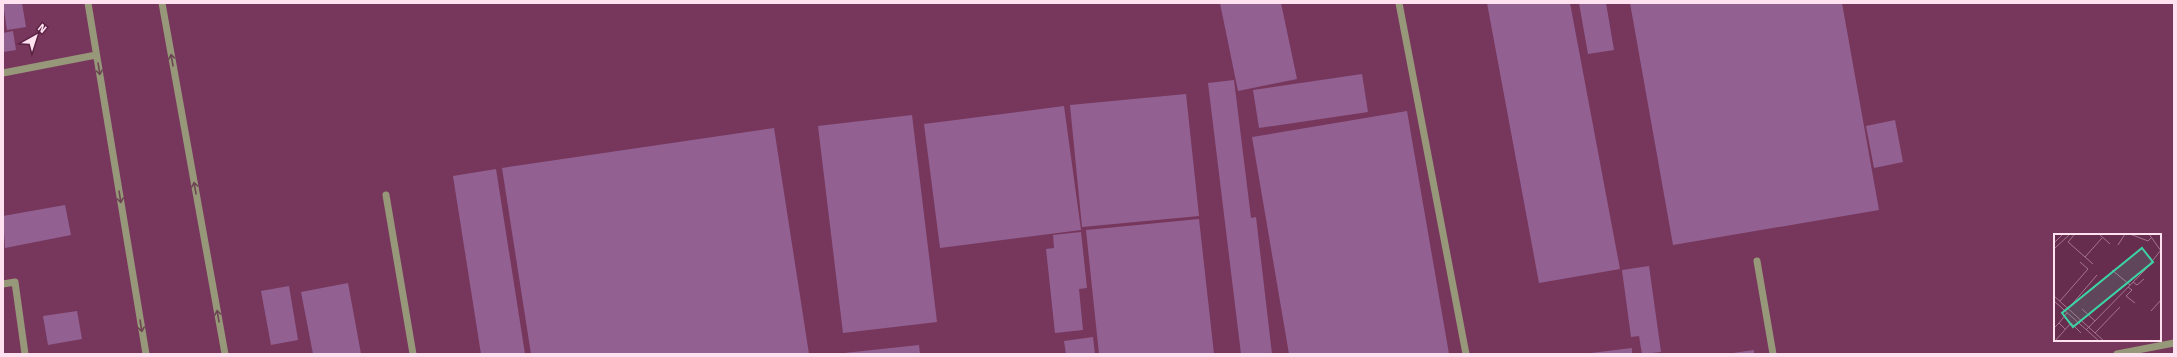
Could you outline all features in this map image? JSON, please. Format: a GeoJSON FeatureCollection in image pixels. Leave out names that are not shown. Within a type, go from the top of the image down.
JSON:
{"type":"FeatureCollection","features":[{"type":"Feature","properties":{"kind":"street"},"geometry":{"type":"LineString","coordinates":[[88,3],[146,354]]}},
{"type":"Feature","properties":{"kind":"street"},"geometry":{"type":"LineString","coordinates":[[162,3],[225,354]]}},
{"type":"Feature","properties":{"kind":"street"},"geometry":{"type":"LineString","coordinates":[[1400,3],[1466,354]]}},
{"type":"Feature","properties":{"kind":"street"},"geometry":{"type":"LineString","coordinates":[[3,73],[96,55]]}},
{"type":"Feature","properties":{"kind":"street"},"geometry":{"type":"LineString","coordinates":[[386,195],[413,354]]}},
{"type":"Feature","properties":{"kind":"street"},"geometry":{"type":"LineString","coordinates":[[1757,260],[1773,354]]}},
{"type":"Feature","properties":{"kind":"street"},"geometry":{"type":"LineString","coordinates":[[3,284],[15,282],[25,354]]}},
{"type":"Feature","properties":{"kind":"street"},"geometry":{"type":"LineString","coordinates":[[2118,354],[2174,343]]}},
{"type":"Feature","properties":{"kind":"shaded area"},"geometry":{"type":"Polygon","coordinates":[[[3,3],[2174,3],[2174,354],[3,354],[3,3]]]}},
{"type":"Feature","properties":{"kind":"building"},"geometry":{"type":"Polygon","coordinates":[[[3,3],[22,3],[26,27],[7,30],[3,3]]]}},
{"type":"Feature","properties":{"kind":"building"},"geometry":{"type":"Polygon","coordinates":[[[1220,3],[1281,3],[1297,79],[1238,91],[1220,3]]]}},
{"type":"Feature","properties":{"kind":"building"},"geometry":{"type":"Polygon","coordinates":[[[1487,3],[1570,3],[1620,269],[1539,283],[1487,3]]]}},
{"type":"Feature","properties":{"kind":"building"},"geometry":{"type":"Polygon","coordinates":[[[1579,3],[1606,3],[1614,50],[1588,54],[1579,3]]]}},
{"type":"Feature","properties":{"kind":"building"},"geometry":{"type":"Polygon","coordinates":[[[1630,3],[1842,3],[1879,210],[1673,245],[1630,3]]]}},
{"type":"Feature","properties":{"kind":"building"},"geometry":{"type":"Polygon","coordinates":[[[13,31],[16,50],[3,52],[3,33],[13,31]]]}},
{"type":"Feature","properties":{"kind":"building"},"geometry":{"type":"Polygon","coordinates":[[[1362,74],[1368,112],[1259,128],[1253,90],[1362,74]]]}},
{"type":"Feature","properties":{"kind":"building"},"geometry":{"type":"Polygon","coordinates":[[[1234,80],[1251,218],[1256,217],[1272,354],[1241,354],[1208,83],[1234,80]]]}},
{"type":"Feature","properties":{"kind":"building"},"geometry":{"type":"Polygon","coordinates":[[[1186,94],[1199,216],[1082,227],[1070,105],[1186,94]]]}},
{"type":"Feature","properties":{"kind":"building"},"geometry":{"type":"Polygon","coordinates":[[[1064,106],[1081,230],[940,248],[924,124],[1064,106]]]}},
{"type":"Feature","properties":{"kind":"building"},"geometry":{"type":"Polygon","coordinates":[[[1407,111],[1449,354],[1289,354],[1252,137],[1407,111]]]}},
{"type":"Feature","properties":{"kind":"building"},"geometry":{"type":"Polygon","coordinates":[[[912,115],[937,322],[843,333],[818,126],[912,115]]]}},
{"type":"Feature","properties":{"kind":"building"},"geometry":{"type":"Polygon","coordinates":[[[1895,120],[1903,162],[1874,168],[1866,126],[1895,120]]]}},
{"type":"Feature","properties":{"kind":"building"},"geometry":{"type":"Polygon","coordinates":[[[774,128],[809,354],[531,354],[502,168],[774,128]]]}},
{"type":"Feature","properties":{"kind":"building"},"geometry":{"type":"Polygon","coordinates":[[[496,169],[525,354],[481,354],[453,176],[496,169]]]}},
{"type":"Feature","properties":{"kind":"building"},"geometry":{"type":"Polygon","coordinates":[[[65,205],[71,235],[5,248],[3,216],[65,205]]]}},
{"type":"Feature","properties":{"kind":"building"},"geometry":{"type":"Polygon","coordinates":[[[1199,219],[1214,354],[1099,354],[1086,230],[1199,219]]]}},
{"type":"Feature","properties":{"kind":"building"},"geometry":{"type":"Polygon","coordinates":[[[1081,232],[1087,288],[1079,289],[1083,330],[1055,333],[1046,249],[1054,248],[1053,235],[1081,232]]]}},
{"type":"Feature","properties":{"kind":"building"},"geometry":{"type":"Polygon","coordinates":[[[1649,266],[1661,352],[1642,354],[1639,336],[1631,337],[1622,270],[1649,266]]]}},
{"type":"Feature","properties":{"kind":"building"},"geometry":{"type":"Polygon","coordinates":[[[348,283],[361,354],[313,354],[301,292],[348,283]]]}},
{"type":"Feature","properties":{"kind":"building"},"geometry":{"type":"Polygon","coordinates":[[[289,286],[298,340],[271,345],[261,291],[289,286]]]}},
{"type":"Feature","properties":{"kind":"building"},"geometry":{"type":"Polygon","coordinates":[[[77,311],[82,339],[48,345],[43,316],[77,311]]]}},
{"type":"Feature","properties":{"kind":"building"},"geometry":{"type":"Polygon","coordinates":[[[1093,337],[1095,354],[1066,354],[1064,341],[1093,337]]]}},
{"type":"Feature","properties":{"kind":"building"},"geometry":{"type":"Polygon","coordinates":[[[919,345],[920,354],[844,354],[844,353],[919,345]]]}},
{"type":"Feature","properties":{"kind":"building"},"geometry":{"type":"Polygon","coordinates":[[[1632,348],[1632,354],[1591,354],[1591,353],[1632,348]]]}},
{"type":"Feature","properties":{"kind":"building"},"geometry":{"type":"Polygon","coordinates":[[[1754,350],[1754,354],[1733,354],[1733,353],[1754,350]]]}}]}
